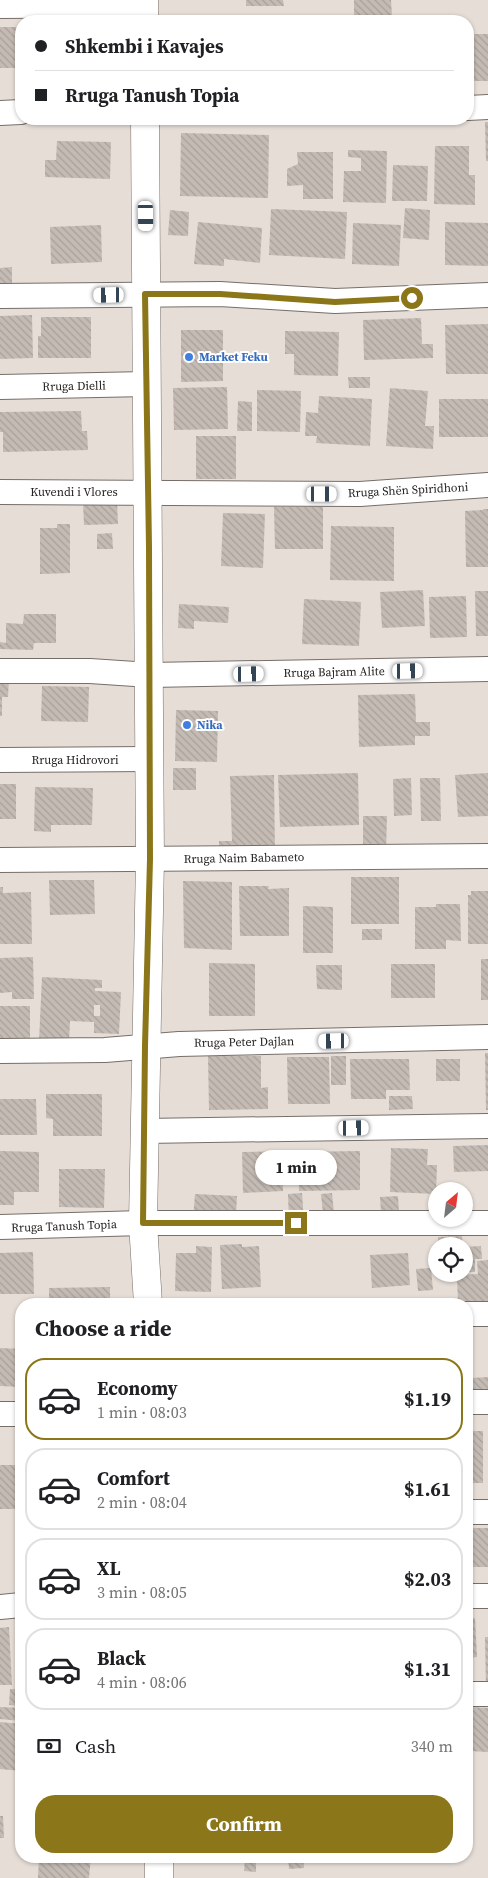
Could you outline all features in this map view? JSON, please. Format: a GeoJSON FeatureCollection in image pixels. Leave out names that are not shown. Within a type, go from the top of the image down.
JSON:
{"type":"FeatureCollection","features":[{"type":"Feature","properties":{"kind":"street"},"geometry":{"type":"LineString","coordinates":[[0,6],[144,9]]}},
{"type":"Feature","properties":{"kind":"street"},"geometry":{"type":"LineString","coordinates":[[474,108],[488,107]]}},
{"type":"Feature","properties":{"kind":"street"},"geometry":{"type":"LineString","coordinates":[[0,113],[15,112]]}},
{"type":"Feature","properties":{"kind":"street"},"geometry":{"type":"LineString","coordinates":[[145,125],[150,859],[143,1223],[148,1298]]}},
{"type":"Feature","properties":{"kind":"street"},"geometry":{"type":"LineString","coordinates":[[0,296],[220,294],[335,302],[488,295]]}},
{"type":"Feature","properties":{"kind":"street","name":"Rruga Dielli"},"geometry":{"type":"LineString","coordinates":[[0,387],[147,384]]}},
{"type":"Feature","properties":{"kind":"street","name":"Rruga Shën Spiridhoni"},"geometry":{"type":"LineString","coordinates":[[148,492],[360,494],[488,485]]}},
{"type":"Feature","properties":{"kind":"street","name":"Kuvendi i Vlores"},"geometry":{"type":"LineString","coordinates":[[0,492],[148,492]]}},
{"type":"Feature","properties":{"kind":"street","name":"Rruga Bajram Alite"},"geometry":{"type":"LineString","coordinates":[[0,671],[90,671],[150,676],[488,669]]}},
{"type":"Feature","properties":{"kind":"street","name":"Rruga Hidrovori"},"geometry":{"type":"LineString","coordinates":[[0,760],[150,759]]}},
{"type":"Feature","properties":{"kind":"street","name":"Rruga Naim Babameto"},"geometry":{"type":"LineString","coordinates":[[0,860],[488,856]]}},
{"type":"Feature","properties":{"kind":"street","name":"Rruga Peter Dajlan"},"geometry":{"type":"LineString","coordinates":[[0,1051],[105,1050],[145,1046],[488,1038]]}},
{"type":"Feature","properties":{"kind":"street"},"geometry":{"type":"LineString","coordinates":[[144,1131],[488,1126]]}},
{"type":"Feature","properties":{"kind":"street","name":"Rruga Tanush Topia"},"geometry":{"type":"LineString","coordinates":[[0,1227],[143,1223],[488,1222]]}},
{"type":"Feature","properties":{"kind":"street"},"geometry":{"type":"LineString","coordinates":[[473,1314],[488,1314]]}},
{"type":"Feature","properties":{"kind":"street"},"geometry":{"type":"LineString","coordinates":[[473,1402],[488,1402]]}},
{"type":"Feature","properties":{"kind":"street"},"geometry":{"type":"LineString","coordinates":[[0,1414],[15,1414]]}},
{"type":"Feature","properties":{"kind":"street"},"geometry":{"type":"LineString","coordinates":[[473,1512],[488,1512]]}},
{"type":"Feature","properties":{"kind":"street"},"geometry":{"type":"LineString","coordinates":[[473,1596],[488,1596]]}},
{"type":"Feature","properties":{"kind":"street"},"geometry":{"type":"LineString","coordinates":[[0,1607],[15,1606]]}},
{"type":"Feature","properties":{"kind":"street"},"geometry":{"type":"LineString","coordinates":[[473,1694],[488,1694]]}},
{"type":"Feature","properties":{"kind":"street"},"geometry":{"type":"LineString","coordinates":[[159,1863],[159,1878]]}},
{"type":"Feature","properties":{"kind":"building"},"geometry":{"type":"Polygon","coordinates":[[[246,0],[283,0],[284,6],[246,6],[246,0]]]}},
{"type":"Feature","properties":{"kind":"building"},"geometry":{"type":"Polygon","coordinates":[[[354,0],[391,0],[392,15],[354,15],[354,0]]]}},
{"type":"Feature","properties":{"kind":"building"},"geometry":{"type":"Polygon","coordinates":[[[0,27],[15,27],[15,68],[0,68],[0,27]]]}},
{"type":"Feature","properties":{"kind":"building"},"geometry":{"type":"Polygon","coordinates":[[[474,34],[488,34],[488,81],[474,81],[474,34]]]}},
{"type":"Feature","properties":{"kind":"building"},"geometry":{"type":"Polygon","coordinates":[[[485,122],[488,122],[488,161],[486,161],[485,122]]]}},
{"type":"Feature","properties":{"kind":"building"},"geometry":{"type":"Polygon","coordinates":[[[181,133],[269,135],[268,198],[180,196],[181,133]]]}},
{"type":"Feature","properties":{"kind":"building"},"geometry":{"type":"Polygon","coordinates":[[[57,141],[111,142],[110,179],[45,177],[45,160],[56,160],[57,141]]]}},
{"type":"Feature","properties":{"kind":"building"},"geometry":{"type":"Polygon","coordinates":[[[435,146],[469,146],[469,175],[475,175],[475,205],[434,204],[435,146]]]}},
{"type":"Feature","properties":{"kind":"building"},"geometry":{"type":"Polygon","coordinates":[[[348,150],[387,151],[386,203],[343,202],[344,171],[361,171],[361,158],[348,157],[348,150]]]}},
{"type":"Feature","properties":{"kind":"building"},"geometry":{"type":"Polygon","coordinates":[[[297,152],[333,152],[333,199],[303,199],[303,185],[287,186],[287,169],[298,164],[297,152]]]}},
{"type":"Feature","properties":{"kind":"building"},"geometry":{"type":"Polygon","coordinates":[[[393,165],[428,166],[427,201],[392,201],[393,165]]]}},
{"type":"Feature","properties":{"kind":"building"},"geometry":{"type":"Polygon","coordinates":[[[405,208],[430,210],[429,240],[403,238],[405,208]]]}},
{"type":"Feature","properties":{"kind":"building"},"geometry":{"type":"Polygon","coordinates":[[[271,209],[347,212],[345,259],[269,255],[271,209]]]}},
{"type":"Feature","properties":{"kind":"building"},"geometry":{"type":"Polygon","coordinates":[[[170,210],[189,212],[188,236],[168,235],[170,210]]]}},
{"type":"Feature","properties":{"kind":"building"},"geometry":{"type":"Polygon","coordinates":[[[198,222],[262,228],[260,263],[224,259],[224,266],[194,264],[198,222]]]}},
{"type":"Feature","properties":{"kind":"building"},"geometry":{"type":"Polygon","coordinates":[[[445,222],[488,223],[488,266],[445,265],[445,222]]]}},
{"type":"Feature","properties":{"kind":"building"},"geometry":{"type":"Polygon","coordinates":[[[353,223],[401,225],[399,266],[352,264],[353,223]]]}},
{"type":"Feature","properties":{"kind":"building"},"geometry":{"type":"Polygon","coordinates":[[[101,225],[102,262],[51,264],[50,227],[101,225]]]}},
{"type":"Feature","properties":{"kind":"building"},"geometry":{"type":"Polygon","coordinates":[[[12,267],[12,284],[0,285],[0,268],[12,267]]]}},
{"type":"Feature","properties":{"kind":"building"},"geometry":{"type":"Polygon","coordinates":[[[32,315],[33,358],[0,359],[0,316],[32,315]]]}},
{"type":"Feature","properties":{"kind":"building"},"geometry":{"type":"Polygon","coordinates":[[[41,317],[91,317],[91,358],[38,358],[38,336],[41,336],[41,317]]]}},
{"type":"Feature","properties":{"kind":"building"},"geometry":{"type":"Polygon","coordinates":[[[421,318],[422,344],[433,344],[433,358],[364,360],[363,320],[421,318]]]}},
{"type":"Feature","properties":{"kind":"building"},"geometry":{"type":"Polygon","coordinates":[[[488,324],[488,374],[446,374],[445,325],[488,324]]]}},
{"type":"Feature","properties":{"kind":"building"},"geometry":{"type":"Polygon","coordinates":[[[181,330],[223,330],[223,381],[181,382],[181,330]]]}},
{"type":"Feature","properties":{"kind":"building"},"geometry":{"type":"Polygon","coordinates":[[[285,331],[339,332],[338,376],[294,375],[294,354],[285,354],[285,331]]]}},
{"type":"Feature","properties":{"kind":"building"},"geometry":{"type":"Polygon","coordinates":[[[348,377],[370,377],[370,388],[349,388],[348,377]]]}},
{"type":"Feature","properties":{"kind":"building"},"geometry":{"type":"Polygon","coordinates":[[[227,387],[228,429],[174,430],[173,388],[227,387]]]}},
{"type":"Feature","properties":{"kind":"building"},"geometry":{"type":"Polygon","coordinates":[[[390,388],[428,391],[425,426],[434,426],[433,449],[386,446],[390,388]]]}},
{"type":"Feature","properties":{"kind":"building"},"geometry":{"type":"Polygon","coordinates":[[[257,390],[301,391],[300,432],[257,431],[257,390]]]}},
{"type":"Feature","properties":{"kind":"building"},"geometry":{"type":"Polygon","coordinates":[[[319,396],[372,399],[370,446],[316,443],[317,436],[305,436],[306,412],[318,413],[319,396]]]}},
{"type":"Feature","properties":{"kind":"building"},"geometry":{"type":"Polygon","coordinates":[[[439,399],[488,399],[488,437],[439,437],[439,399]]]}},
{"type":"Feature","properties":{"kind":"building"},"geometry":{"type":"Polygon","coordinates":[[[238,401],[252,402],[252,431],[237,431],[238,401]]]}},
{"type":"Feature","properties":{"kind":"building"},"geometry":{"type":"Polygon","coordinates":[[[81,411],[82,431],[87,431],[88,450],[3,452],[0,412],[81,411]]]}},
{"type":"Feature","properties":{"kind":"building"},"geometry":{"type":"Polygon","coordinates":[[[196,436],[236,436],[236,479],[196,479],[196,436]]]}},
{"type":"Feature","properties":{"kind":"building"},"geometry":{"type":"Polygon","coordinates":[[[117,501],[118,524],[84,525],[83,502],[117,501]]]}},
{"type":"Feature","properties":{"kind":"building"},"geometry":{"type":"Polygon","coordinates":[[[274,507],[323,507],[323,549],[275,549],[274,507]]]}},
{"type":"Feature","properties":{"kind":"building"},"geometry":{"type":"Polygon","coordinates":[[[488,509],[488,567],[466,567],[465,511],[488,509]]]}},
{"type":"Feature","properties":{"kind":"building"},"geometry":{"type":"Polygon","coordinates":[[[223,513],[265,514],[263,568],[221,566],[223,513]]]}},
{"type":"Feature","properties":{"kind":"building"},"geometry":{"type":"Polygon","coordinates":[[[57,524],[70,524],[70,573],[40,574],[40,528],[57,528],[57,524]]]}},
{"type":"Feature","properties":{"kind":"building"},"geometry":{"type":"Polygon","coordinates":[[[331,526],[394,527],[394,581],[330,580],[331,526]]]}},
{"type":"Feature","properties":{"kind":"building"},"geometry":{"type":"Polygon","coordinates":[[[112,533],[113,549],[97,549],[97,534],[112,533]]]}},
{"type":"Feature","properties":{"kind":"building"},"geometry":{"type":"Polygon","coordinates":[[[423,590],[425,626],[382,628],[380,592],[423,590]]]}},
{"type":"Feature","properties":{"kind":"building"},"geometry":{"type":"Polygon","coordinates":[[[475,591],[488,591],[488,636],[476,636],[475,591]]]}},
{"type":"Feature","properties":{"kind":"building"},"geometry":{"type":"Polygon","coordinates":[[[466,596],[467,637],[430,638],[429,597],[466,596]]]}},
{"type":"Feature","properties":{"kind":"building"},"geometry":{"type":"Polygon","coordinates":[[[304,599],[361,602],[359,646],[302,644],[304,599]]]}},
{"type":"Feature","properties":{"kind":"building"},"geometry":{"type":"Polygon","coordinates":[[[179,604],[229,607],[228,623],[194,621],[194,629],[178,628],[179,604]]]}},
{"type":"Feature","properties":{"kind":"building"},"geometry":{"type":"Polygon","coordinates":[[[24,614],[56,614],[56,643],[34,643],[33,650],[0,649],[0,642],[6,643],[6,623],[23,624],[24,614]]]}},
{"type":"Feature","properties":{"kind":"building"},"geometry":{"type":"Polygon","coordinates":[[[0,678],[9,678],[8,697],[2,697],[2,716],[0,716],[0,678]]]}},
{"type":"Feature","properties":{"kind":"building"},"geometry":{"type":"Polygon","coordinates":[[[42,686],[89,687],[88,722],[41,721],[42,686]]]}},
{"type":"Feature","properties":{"kind":"building"},"geometry":{"type":"Polygon","coordinates":[[[415,694],[416,722],[430,722],[430,736],[415,736],[415,745],[359,747],[358,695],[415,694]]]}},
{"type":"Feature","properties":{"kind":"building"},"geometry":{"type":"Polygon","coordinates":[[[176,710],[218,711],[217,762],[175,761],[176,710]]]}},
{"type":"Feature","properties":{"kind":"building"},"geometry":{"type":"Polygon","coordinates":[[[173,768],[196,768],[196,790],[173,790],[173,768]]]}},
{"type":"Feature","properties":{"kind":"building"},"geometry":{"type":"Polygon","coordinates":[[[358,773],[359,825],[280,827],[278,775],[358,773]]]}},
{"type":"Feature","properties":{"kind":"building"},"geometry":{"type":"Polygon","coordinates":[[[488,773],[488,816],[458,817],[455,775],[488,773]]]}},
{"type":"Feature","properties":{"kind":"building"},"geometry":{"type":"Polygon","coordinates":[[[274,775],[275,853],[219,854],[219,841],[232,841],[230,776],[274,775]]]}},
{"type":"Feature","properties":{"kind":"building"},"geometry":{"type":"Polygon","coordinates":[[[411,778],[412,815],[394,816],[393,779],[411,778]]]}},
{"type":"Feature","properties":{"kind":"building"},"geometry":{"type":"Polygon","coordinates":[[[420,778],[440,778],[441,821],[421,821],[420,778]]]}},
{"type":"Feature","properties":{"kind":"building"},"geometry":{"type":"Polygon","coordinates":[[[0,784],[16,784],[16,819],[0,819],[0,784]]]}},
{"type":"Feature","properties":{"kind":"building"},"geometry":{"type":"Polygon","coordinates":[[[35,787],[93,788],[92,825],[51,825],[51,832],[34,831],[35,787]]]}},
{"type":"Feature","properties":{"kind":"building"},"geometry":{"type":"Polygon","coordinates":[[[363,816],[387,816],[386,853],[363,852],[363,816]]]}},
{"type":"Feature","properties":{"kind":"building"},"geometry":{"type":"Polygon","coordinates":[[[351,877],[399,877],[399,924],[351,924],[351,877]]]}},
{"type":"Feature","properties":{"kind":"building"},"geometry":{"type":"Polygon","coordinates":[[[49,880],[94,880],[95,914],[50,915],[49,880]]]}},
{"type":"Feature","properties":{"kind":"building"},"geometry":{"type":"Polygon","coordinates":[[[183,881],[232,882],[232,950],[184,948],[183,881]]]}},
{"type":"Feature","properties":{"kind":"building"},"geometry":{"type":"Polygon","coordinates":[[[239,886],[269,886],[268,889],[289,888],[289,936],[240,936],[239,886]]]}},
{"type":"Feature","properties":{"kind":"building"},"geometry":{"type":"Polygon","coordinates":[[[0,887],[3,887],[3,893],[31,892],[32,944],[0,944],[0,887]]]}},
{"type":"Feature","properties":{"kind":"building"},"geometry":{"type":"Polygon","coordinates":[[[471,891],[488,891],[488,944],[468,944],[468,895],[471,895],[471,891]]]}},
{"type":"Feature","properties":{"kind":"building"},"geometry":{"type":"Polygon","coordinates":[[[436,904],[460,904],[461,941],[446,940],[446,949],[415,949],[415,907],[436,907],[436,904]]]}},
{"type":"Feature","properties":{"kind":"building"},"geometry":{"type":"Polygon","coordinates":[[[303,906],[333,907],[333,953],[303,953],[303,906]]]}},
{"type":"Feature","properties":{"kind":"building"},"geometry":{"type":"Polygon","coordinates":[[[362,929],[382,929],[382,940],[362,940],[362,929]]]}},
{"type":"Feature","properties":{"kind":"building"},"geometry":{"type":"Polygon","coordinates":[[[33,957],[34,999],[12,999],[12,992],[0,993],[0,958],[33,957]]]}},
{"type":"Feature","properties":{"kind":"building"},"geometry":{"type":"Polygon","coordinates":[[[481,959],[488,959],[488,1000],[481,1000],[481,959]]]}},
{"type":"Feature","properties":{"kind":"building"},"geometry":{"type":"Polygon","coordinates":[[[209,963],[255,964],[255,1016],[209,1016],[209,963]]]}},
{"type":"Feature","properties":{"kind":"building"},"geometry":{"type":"Polygon","coordinates":[[[391,964],[435,964],[435,998],[391,998],[391,964]]]}},
{"type":"Feature","properties":{"kind":"building"},"geometry":{"type":"Polygon","coordinates":[[[316,965],[342,965],[342,990],[317,989],[316,965]]]}},
{"type":"Feature","properties":{"kind":"building"},"geometry":{"type":"Polygon","coordinates":[[[42,977],[102,980],[102,988],[95,988],[95,991],[121,992],[119,1034],[94,1033],[94,1022],[70,1021],[69,1042],[39,1041],[42,977]],[[94,1005],[94,1016],[100,1016],[100,1005],[94,1005]]]}},
{"type":"Feature","properties":{"kind":"building"},"geometry":{"type":"Polygon","coordinates":[[[0,1006],[30,1006],[30,1043],[0,1043],[0,1006]]]}},
{"type":"Feature","properties":{"kind":"building"},"geometry":{"type":"Polygon","coordinates":[[[485,1053],[488,1053],[488,1110],[486,1110],[485,1053]]]}},
{"type":"Feature","properties":{"kind":"building"},"geometry":{"type":"Polygon","coordinates":[[[208,1056],[261,1056],[261,1088],[268,1087],[268,1109],[209,1110],[208,1056]]]}},
{"type":"Feature","properties":{"kind":"building"},"geometry":{"type":"Polygon","coordinates":[[[331,1056],[346,1056],[346,1085],[331,1085],[331,1056]]]}},
{"type":"Feature","properties":{"kind":"building"},"geometry":{"type":"Polygon","coordinates":[[[287,1057],[329,1057],[330,1104],[288,1104],[287,1057]]]}},
{"type":"Feature","properties":{"kind":"building"},"geometry":{"type":"Polygon","coordinates":[[[350,1059],[409,1059],[410,1090],[386,1090],[386,1099],[351,1099],[350,1059]]]}},
{"type":"Feature","properties":{"kind":"building"},"geometry":{"type":"Polygon","coordinates":[[[436,1059],[460,1059],[460,1081],[436,1081],[436,1059]]]}},
{"type":"Feature","properties":{"kind":"building"},"geometry":{"type":"Polygon","coordinates":[[[46,1094],[102,1094],[102,1136],[53,1136],[53,1119],[46,1118],[46,1094]]]}},
{"type":"Feature","properties":{"kind":"building"},"geometry":{"type":"Polygon","coordinates":[[[389,1096],[412,1096],[413,1109],[389,1110],[389,1096]]]}},
{"type":"Feature","properties":{"kind":"building"},"geometry":{"type":"Polygon","coordinates":[[[0,1099],[36,1099],[37,1135],[0,1135],[0,1099]]]}},
{"type":"Feature","properties":{"kind":"building"},"geometry":{"type":"Polygon","coordinates":[[[488,1145],[488,1171],[454,1172],[453,1146],[488,1145]]]}},
{"type":"Feature","properties":{"kind":"building"},"geometry":{"type":"Polygon","coordinates":[[[391,1148],[428,1149],[427,1165],[437,1165],[436,1182],[428,1182],[428,1194],[390,1192],[391,1148]]]}},
{"type":"Feature","properties":{"kind":"building"},"geometry":{"type":"Polygon","coordinates":[[[0,1151],[39,1152],[39,1192],[14,1192],[14,1205],[0,1205],[0,1151]]]}},
{"type":"Feature","properties":{"kind":"building"},"geometry":{"type":"Polygon","coordinates":[[[282,1151],[283,1191],[243,1193],[242,1152],[282,1151]]]}},
{"type":"Feature","properties":{"kind":"building"},"geometry":{"type":"Polygon","coordinates":[[[360,1151],[360,1190],[299,1191],[298,1152],[360,1151]]]}},
{"type":"Feature","properties":{"kind":"building"},"geometry":{"type":"Polygon","coordinates":[[[59,1169],[105,1169],[104,1208],[59,1207],[59,1169]]]}},
{"type":"Feature","properties":{"kind":"building"},"geometry":{"type":"Polygon","coordinates":[[[302,1193],[304,1221],[289,1222],[288,1194],[302,1193]]]}},
{"type":"Feature","properties":{"kind":"building"},"geometry":{"type":"Polygon","coordinates":[[[332,1193],[334,1213],[323,1214],[321,1194],[332,1193]]]}},
{"type":"Feature","properties":{"kind":"building"},"geometry":{"type":"Polygon","coordinates":[[[195,1194],[237,1196],[236,1214],[193,1221],[195,1194]]]}},
{"type":"Feature","properties":{"kind":"building"},"geometry":{"type":"Polygon","coordinates":[[[398,1196],[399,1212],[381,1213],[380,1197],[398,1196]]]}},
{"type":"Feature","properties":{"kind":"building"},"geometry":{"type":"Polygon","coordinates":[[[242,1244],[242,1247],[259,1246],[261,1287],[222,1289],[220,1245],[242,1244]]]}},
{"type":"Feature","properties":{"kind":"building"},"geometry":{"type":"Polygon","coordinates":[[[196,1246],[212,1247],[211,1292],[175,1291],[176,1253],[196,1253],[196,1246]]]}},
{"type":"Feature","properties":{"kind":"building"},"geometry":{"type":"Polygon","coordinates":[[[473,1246],[481,1246],[482,1259],[475,1259],[475,1272],[473,1272],[473,1246]]]}},
{"type":"Feature","properties":{"kind":"building"},"geometry":{"type":"Polygon","coordinates":[[[33,1252],[34,1294],[0,1294],[0,1253],[33,1252]]]}},
{"type":"Feature","properties":{"kind":"building"},"geometry":{"type":"Polygon","coordinates":[[[408,1253],[410,1285],[372,1288],[370,1255],[408,1253]]]}},
{"type":"Feature","properties":{"kind":"building"},"geometry":{"type":"Polygon","coordinates":[[[488,1260],[488,1308],[473,1306],[473,1298],[458,1298],[457,1282],[473,1282],[473,1274],[478,1274],[477,1261],[488,1260]]]}},
{"type":"Feature","properties":{"kind":"building"},"geometry":{"type":"Polygon","coordinates":[[[428,1268],[428,1282],[432,1282],[433,1290],[418,1291],[416,1269],[428,1268]]]}},
{"type":"Feature","properties":{"kind":"building"},"geometry":{"type":"Polygon","coordinates":[[[110,1287],[110,1298],[49,1298],[49,1288],[110,1287]]]}},
{"type":"Feature","properties":{"kind":"building"},"geometry":{"type":"Polygon","coordinates":[[[0,1348],[15,1349],[15,1387],[0,1386],[0,1348]]]}},
{"type":"Feature","properties":{"kind":"building"},"geometry":{"type":"Polygon","coordinates":[[[488,1377],[488,1396],[473,1397],[473,1378],[488,1377]]]}},
{"type":"Feature","properties":{"kind":"building"},"geometry":{"type":"Polygon","coordinates":[[[473,1431],[483,1431],[483,1483],[473,1483],[473,1431]]]}},
{"type":"Feature","properties":{"kind":"building"},"geometry":{"type":"Polygon","coordinates":[[[0,1465],[15,1465],[15,1509],[0,1509],[0,1465]]]}},
{"type":"Feature","properties":{"kind":"building"},"geometry":{"type":"Polygon","coordinates":[[[473,1528],[488,1528],[488,1567],[473,1567],[473,1528]]]}},
{"type":"Feature","properties":{"kind":"building"},"geometry":{"type":"Polygon","coordinates":[[[473,1618],[475,1618],[477,1657],[473,1657],[473,1618]]]}},
{"type":"Feature","properties":{"kind":"building"},"geometry":{"type":"Polygon","coordinates":[[[9,1627],[12,1685],[0,1685],[0,1628],[9,1627]]]}},
{"type":"Feature","properties":{"kind":"building"},"geometry":{"type":"Polygon","coordinates":[[[485,1637],[488,1637],[488,1690],[486,1690],[485,1637]]]}},
{"type":"Feature","properties":{"kind":"building"},"geometry":{"type":"Polygon","coordinates":[[[10,1689],[15,1689],[15,1706],[9,1705],[10,1689]]]}},
{"type":"Feature","properties":{"kind":"building"},"geometry":{"type":"Polygon","coordinates":[[[0,1707],[15,1708],[15,1720],[0,1719],[0,1707]]]}},
{"type":"Feature","properties":{"kind":"building"},"geometry":{"type":"Polygon","coordinates":[[[473,1707],[488,1708],[488,1752],[473,1751],[473,1707]]]}},
{"type":"Feature","properties":{"kind":"building"},"geometry":{"type":"Polygon","coordinates":[[[0,1722],[15,1723],[15,1770],[0,1769],[0,1722]]]}},
{"type":"Feature","properties":{"kind":"building"},"geometry":{"type":"Polygon","coordinates":[[[0,1816],[3,1816],[4,1838],[0,1838],[0,1816]]]}},
{"type":"Feature","properties":{"kind":"building"},"geometry":{"type":"Polygon","coordinates":[[[39,1863],[90,1863],[89,1878],[38,1878],[39,1863]]]}},
{"type":"Feature","properties":{"kind":"building"},"geometry":{"type":"Polygon","coordinates":[[[245,1863],[256,1863],[256,1872],[244,1871],[245,1863]]]}},
{"type":"Feature","properties":{"kind":"building"},"geometry":{"type":"Polygon","coordinates":[[[289,1863],[304,1863],[304,1868],[289,1869],[289,1863]]]}},
{"type":"Feature","properties":{"kind":"place","name":"Market Feku"},"geometry":{"type":"Point","coordinates":[189,357]}},
{"type":"Feature","properties":{"kind":"place","name":"Nika"},"geometry":{"type":"Point","coordinates":[187,725]}},
{"type":"Feature","properties":{"kind":"route"},"geometry":{"type":"LineString","coordinates":[[296,1223],[143,1223],[150,859],[149,547],[145,294],[220,294],[335,302],[412,298]]}}]}
